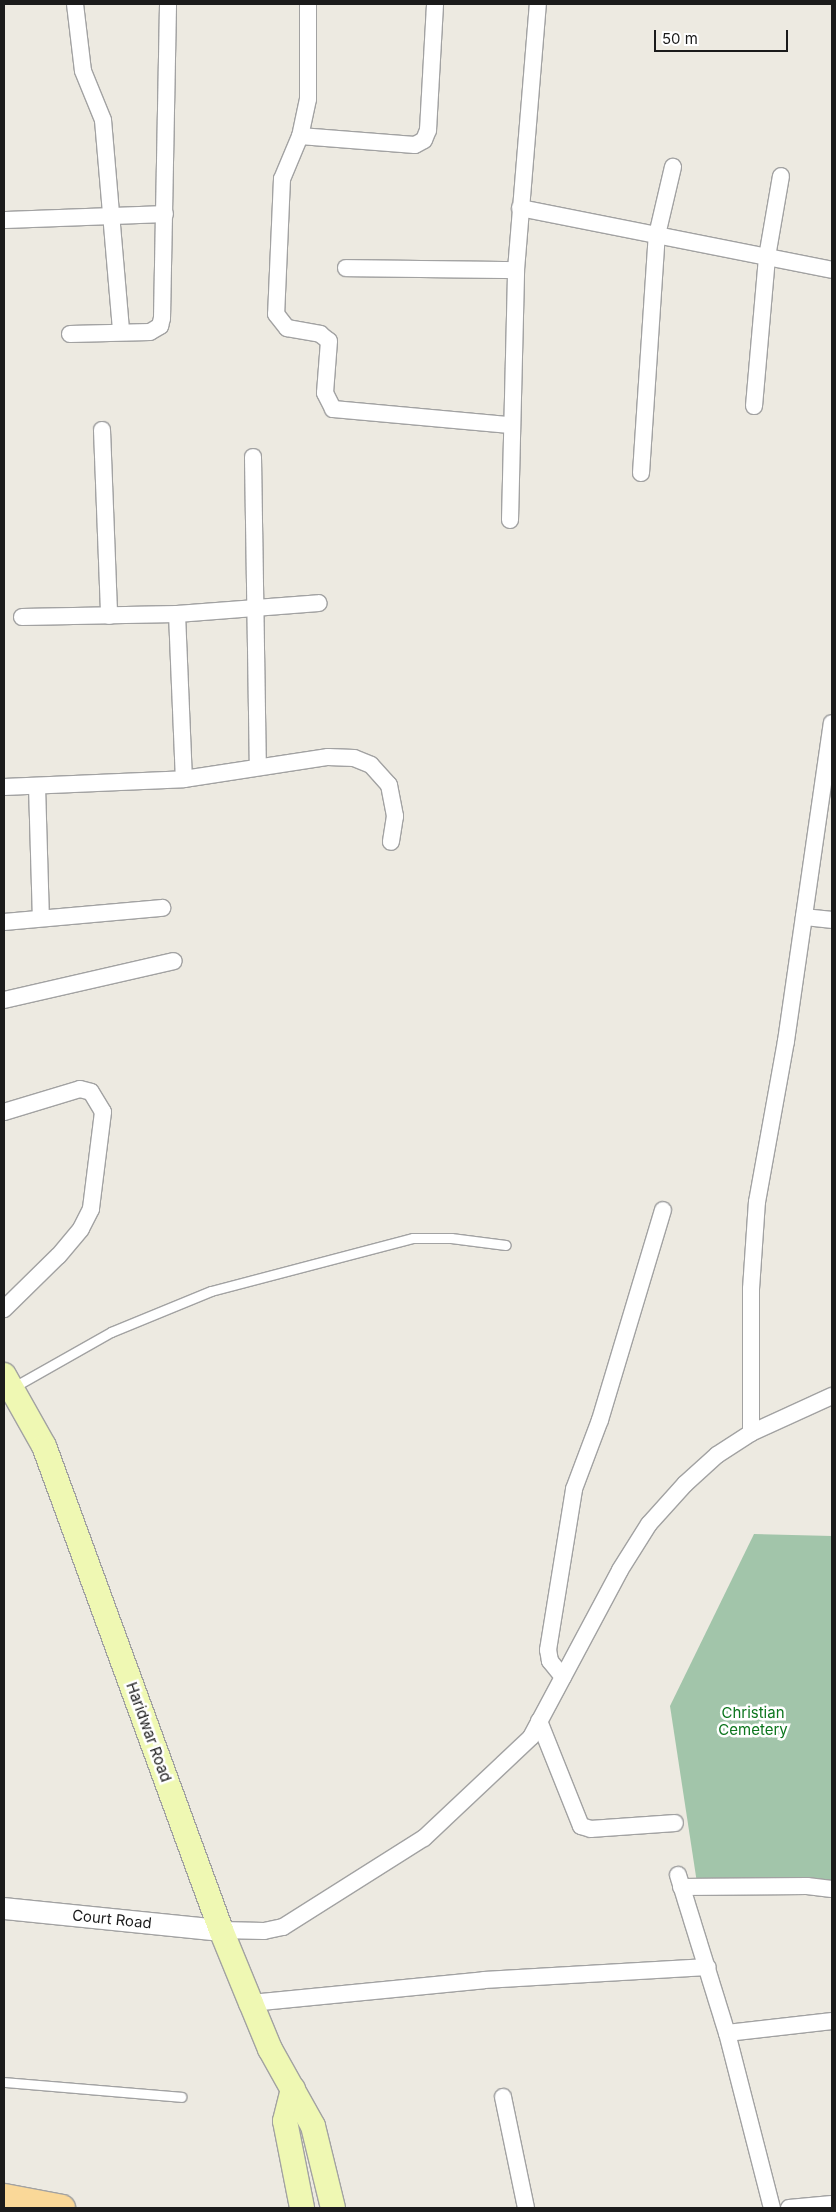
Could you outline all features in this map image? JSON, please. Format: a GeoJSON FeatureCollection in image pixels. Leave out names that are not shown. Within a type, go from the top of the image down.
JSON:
{"type":"FeatureCollection","features":[{"type":"Feature","properties":{"kind":"main road","name":"Haridwar Road"},"geometry":{"type":"LineString","coordinates":[[8,1382],[44,1446],[221,1930],[270,2049],[312,2126],[333,2208]]}},
{"type":"Feature","properties":{"kind":"main road"},"geometry":{"type":"LineString","coordinates":[[293,2089],[286,2121],[302,2208]]}},
{"type":"Feature","properties":{"kind":"main road"},"geometry":{"type":"LineString","coordinates":[[4,2197],[62,2208]]}},
{"type":"Feature","properties":{"kind":"street"},"geometry":{"type":"LineString","coordinates":[[75,4],[83,71],[103,120],[121,331]]}},
{"type":"Feature","properties":{"kind":"street"},"geometry":{"type":"LineString","coordinates":[[70,334],[121,331],[150,332],[160,326],[165,214],[168,4]]}},
{"type":"Feature","properties":{"kind":"street"},"geometry":{"type":"LineString","coordinates":[[308,4],[308,99],[300,136],[282,179],[275,306],[280,322],[287,328],[320,334],[329,341],[325,393],[329,405],[334,409],[510,426]]}},
{"type":"Feature","properties":{"kind":"street"},"geometry":{"type":"LineString","coordinates":[[300,136],[416,145],[424,140],[428,130],[435,4]]}},
{"type":"Feature","properties":{"kind":"street"},"geometry":{"type":"LineString","coordinates":[[510,520],[510,426],[516,270],[538,4]]}},
{"type":"Feature","properties":{"kind":"street"},"geometry":{"type":"LineString","coordinates":[[641,473],[657,235],[673,167]]}},
{"type":"Feature","properties":{"kind":"street"},"geometry":{"type":"LineString","coordinates":[[754,406],[767,257],[781,176]]}},
{"type":"Feature","properties":{"kind":"street"},"geometry":{"type":"LineString","coordinates":[[520,208],[832,270]]}},
{"type":"Feature","properties":{"kind":"street"},"geometry":{"type":"LineString","coordinates":[[4,220],[112,218],[165,214]]}},
{"type":"Feature","properties":{"kind":"street"},"geometry":{"type":"LineString","coordinates":[[346,268],[516,270]]}},
{"type":"Feature","properties":{"kind":"street"},"geometry":{"type":"LineString","coordinates":[[102,430],[109,616]]}},
{"type":"Feature","properties":{"kind":"street"},"geometry":{"type":"LineString","coordinates":[[253,457],[258,767]]}},
{"type":"Feature","properties":{"kind":"street"},"geometry":{"type":"LineString","coordinates":[[22,617],[177,614],[320,603]]}},
{"type":"Feature","properties":{"kind":"street"},"geometry":{"type":"LineString","coordinates":[[177,614],[184,779]]}},
{"type":"Feature","properties":{"kind":"street"},"geometry":{"type":"LineString","coordinates":[[751,1433],[753,1241],[804,917],[827,794],[832,722]]}},
{"type":"Feature","properties":{"kind":"street"},"geometry":{"type":"LineString","coordinates":[[4,787],[184,779],[328,757],[354,758],[371,765],[389,785],[395,816],[391,842]]}},
{"type":"Feature","properties":{"kind":"street"},"geometry":{"type":"LineString","coordinates":[[37,786],[41,918]]}},
{"type":"Feature","properties":{"kind":"street"},"geometry":{"type":"LineString","coordinates":[[4,922],[162,908]]}},
{"type":"Feature","properties":{"kind":"street"},"geometry":{"type":"LineString","coordinates":[[804,917],[832,920]]}},
{"type":"Feature","properties":{"kind":"street"},"geometry":{"type":"LineString","coordinates":[[4,1000],[174,961]]}},
{"type":"Feature","properties":{"kind":"street"},"geometry":{"type":"LineString","coordinates":[[4,1112],[80,1090],[91,1092],[103,1112],[91,1209],[80,1229],[58,1256],[4,1309]]}},
{"type":"Feature","properties":{"kind":"street"},"geometry":{"type":"LineString","coordinates":[[563,1677],[550,1661],[548,1650],[574,1489],[600,1420],[663,1210]]}},
{"type":"Feature","properties":{"kind":"street"},"geometry":{"type":"LineString","coordinates":[[221,1930],[264,1931],[283,1927],[424,1838],[523,1747],[540,1721],[620,1570],[649,1524],[717,1455],[751,1433],[832,1396]]}},
{"type":"Feature","properties":{"kind":"street"},"geometry":{"type":"LineString","coordinates":[[540,1721],[582,1826],[591,1829],[675,1823]]}},
{"type":"Feature","properties":{"kind":"street"},"geometry":{"type":"LineString","coordinates":[[772,2208],[727,2033],[708,1967],[679,1881],[807,1886],[832,1889]]}},
{"type":"Feature","properties":{"kind":"street","name":"Court Road"},"geometry":{"type":"LineString","coordinates":[[4,1908],[221,1930]]}},
{"type":"Feature","properties":{"kind":"street"},"geometry":{"type":"LineString","coordinates":[[251,2002],[484,1980],[708,1967]]}},
{"type":"Feature","properties":{"kind":"street"},"geometry":{"type":"LineString","coordinates":[[727,2033],[832,2021]]}},
{"type":"Feature","properties":{"kind":"street"},"geometry":{"type":"LineString","coordinates":[[503,2097],[526,2208]]}},
{"type":"Feature","properties":{"kind":"street"},"geometry":{"type":"LineString","coordinates":[[789,2208],[832,2204]]}},
{"type":"Feature","properties":{"kind":"lane"},"geometry":{"type":"LineString","coordinates":[[8,1382],[111,1332],[211,1291],[413,1238],[451,1238],[506,1244]]}},
{"type":"Feature","properties":{"kind":"lane"},"geometry":{"type":"LineString","coordinates":[[4,2082],[181,2097]]}},
{"type":"Feature","properties":{"kind":"green space","name":"Christian Cemetery"},"geometry":{"type":"Polygon","coordinates":[[[754,1534],[832,1536],[832,1882],[697,1883],[670,1706],[754,1534]]]}}]}
